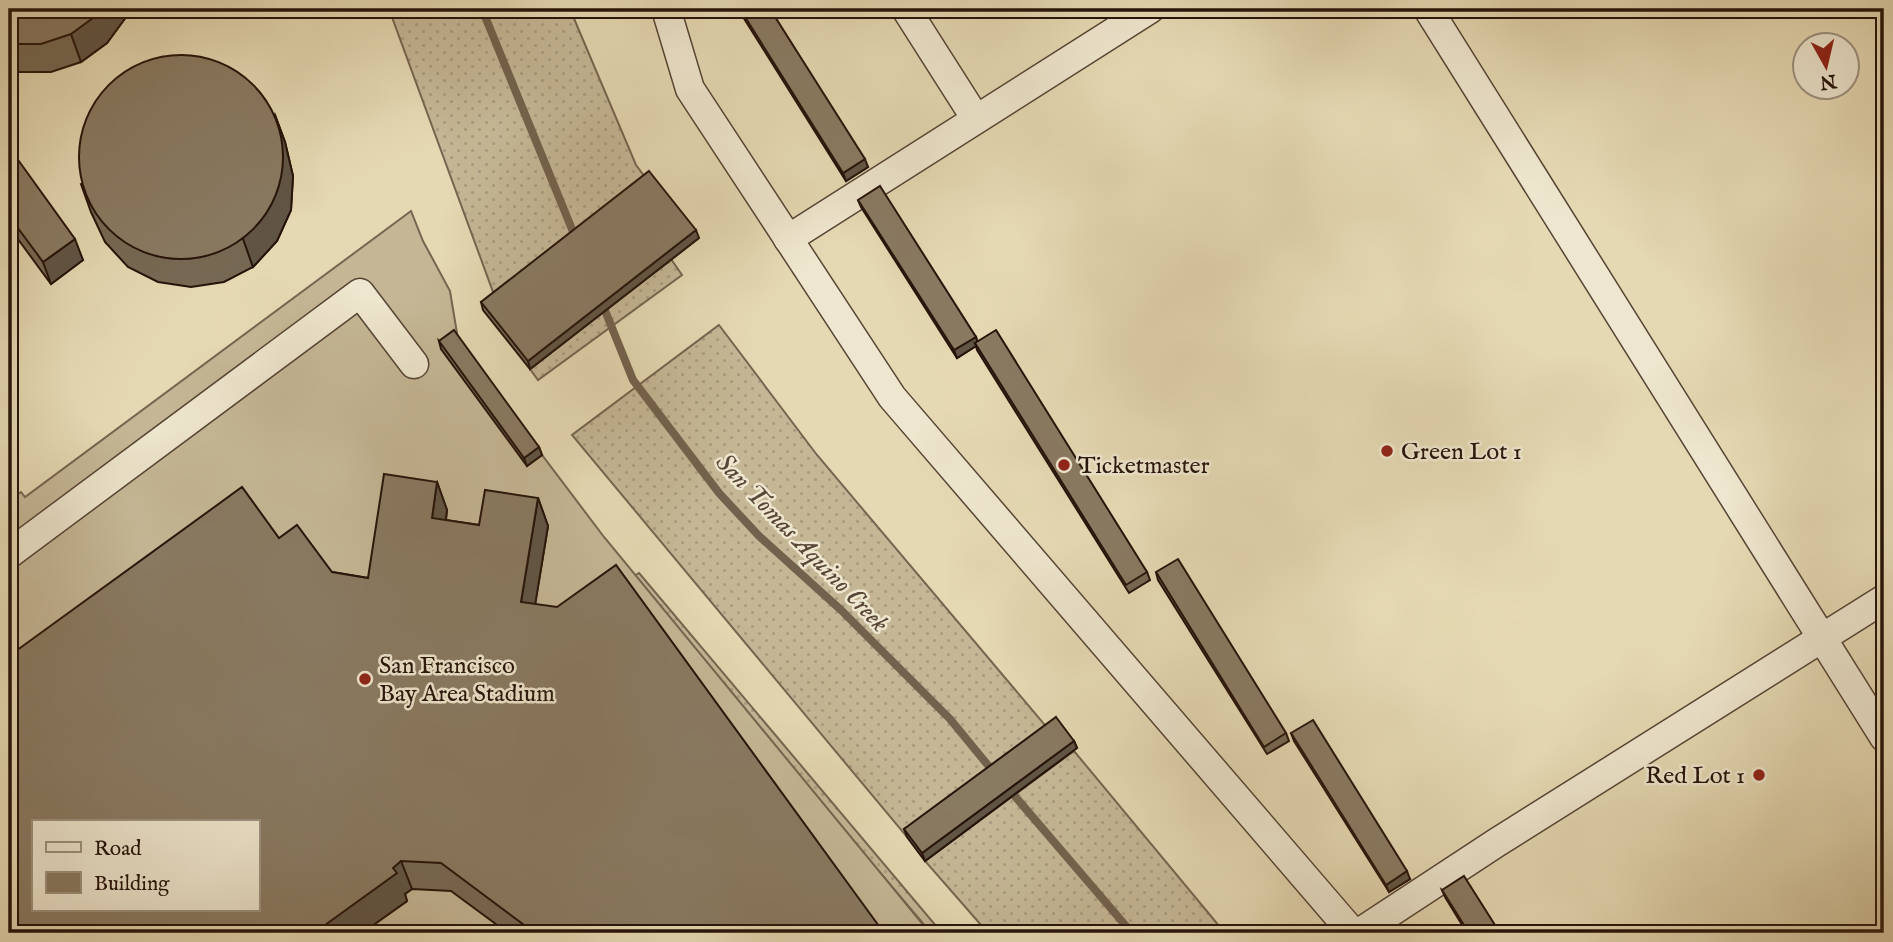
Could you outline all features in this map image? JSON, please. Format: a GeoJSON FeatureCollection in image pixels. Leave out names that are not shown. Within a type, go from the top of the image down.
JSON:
{"type":"FeatureCollection","features":[{"type":"Feature","properties":{"kind":"lane"},"geometry":{"type":"LineString","coordinates":[[666,9],[690,89],[892,397],[1353,933]]}},
{"type":"Feature","properties":{"kind":"lane"},"geometry":{"type":"LineString","coordinates":[[906,9],[976,119]]}},
{"type":"Feature","properties":{"kind":"lane"},"geometry":{"type":"LineString","coordinates":[[788,239],[1150,9]]}},
{"type":"Feature","properties":{"kind":"lane"},"geometry":{"type":"LineString","coordinates":[[1428,9],[1884,737]]}},
{"type":"Feature","properties":{"kind":"lane"},"geometry":{"type":"LineString","coordinates":[[9,554],[360,293],[414,364]]}},
{"type":"Feature","properties":{"kind":"lane"},"geometry":{"type":"LineString","coordinates":[[1359,933],[1496,843],[1884,599]]}},
{"type":"Feature","properties":{"kind":"shaded area"},"geometry":{"type":"Polygon","coordinates":[[[389,9],[570,9],[636,165],[648,181],[496,300],[389,9]]]}},
{"type":"Feature","properties":{"kind":"shaded area","name":"San Francisco Bay Area Stadium"},"geometry":{"type":"Polygon","coordinates":[[[411,211],[423,241],[450,291],[457,333],[447,340],[535,460],[542,455],[604,537],[930,933],[9,933],[9,500],[21,492],[25,497],[411,211]]]}},
{"type":"Feature","properties":{"kind":"shaded area"},"geometry":{"type":"Polygon","coordinates":[[[671,259],[682,275],[538,380],[530,369],[671,259]]]}},
{"type":"Feature","properties":{"kind":"shaded area"},"geometry":{"type":"Polygon","coordinates":[[[719,325],[817,455],[1050,731],[907,837],[572,435],[719,325]]]}},
{"type":"Feature","properties":{"kind":"shaded area"},"geometry":{"type":"Polygon","coordinates":[[[639,573],[942,933],[931,933],[631,578],[639,573]]]}},
{"type":"Feature","properties":{"kind":"shaded area"},"geometry":{"type":"Polygon","coordinates":[[[1074,751],[1225,933],[988,933],[925,861],[1074,751]]]}},
{"type":"Feature","properties":{"kind":"building"},"geometry":{"type":"Polygon","coordinates":[[[9,9],[102,9],[71,34],[41,44],[9,44],[9,9]]]}},
{"type":"Feature","properties":{"kind":"building"},"geometry":{"type":"Polygon","coordinates":[[[740,9],[770,9],[865,159],[843,173],[740,9]]]}},
{"type":"Feature","properties":{"kind":"building"},"geometry":{"type":"Polygon","coordinates":[[[181,55],[220,63],[238,72],[253,85],[266,100],[275,118],[283,157],[275,196],[266,214],[253,229],[238,242],[220,251],[181,259],[142,251],[124,242],[109,229],[96,214],[87,196],[79,157],[87,118],[96,100],[109,85],[124,72],[142,63],[181,55]]]}},
{"type":"Feature","properties":{"kind":"building"},"geometry":{"type":"Polygon","coordinates":[[[16,157],[75,239],[43,262],[9,216],[9,162],[16,157]]]}},
{"type":"Feature","properties":{"kind":"building"},"geometry":{"type":"Polygon","coordinates":[[[649,171],[696,230],[528,361],[481,302],[649,171]]]}},
{"type":"Feature","properties":{"kind":"building"},"geometry":{"type":"Polygon","coordinates":[[[880,186],[976,337],[954,350],[858,200],[880,186]]]}},
{"type":"Feature","properties":{"kind":"building"},"geometry":{"type":"Polygon","coordinates":[[[454,330],[539,447],[524,458],[439,341],[454,330]]]}},
{"type":"Feature","properties":{"kind":"building","name":"Ticketmaster"},"geometry":{"type":"Polygon","coordinates":[[[996,330],[1147,572],[1126,585],[975,343],[996,330]]]}},
{"type":"Feature","properties":{"kind":"building","name":"San Francisco Bay Area Stadium"},"geometry":{"type":"Polygon","coordinates":[[[384,474],[437,482],[432,518],[479,525],[485,490],[538,498],[521,602],[557,607],[616,565],[884,933],[530,933],[524,925],[441,863],[401,861],[393,868],[397,873],[314,933],[264,933],[260,928],[252,933],[9,933],[9,656],[242,487],[279,538],[297,525],[332,572],[368,578],[384,474]]]}},
{"type":"Feature","properties":{"kind":"building"},"geometry":{"type":"Polygon","coordinates":[[[1178,559],[1286,733],[1264,747],[1156,572],[1178,559]]]}},
{"type":"Feature","properties":{"kind":"building"},"geometry":{"type":"Polygon","coordinates":[[[1056,717],[1074,741],[922,853],[904,829],[1056,717]]]}},
{"type":"Feature","properties":{"kind":"building"},"geometry":{"type":"Polygon","coordinates":[[[1313,720],[1407,871],[1386,885],[1291,733],[1313,720]]]}},
{"type":"Feature","properties":{"kind":"building"},"geometry":{"type":"Polygon","coordinates":[[[1464,876],[1500,933],[1469,933],[1442,890],[1464,876]]]}},
{"type":"Feature","properties":{"kind":"waterway","name":"San Tomas Aquino Creek"},"geometry":{"type":"LineString","coordinates":[[482,9],[576,239]]}},
{"type":"Feature","properties":{"kind":"waterway","name":"San Tomas Aquino Creek"},"geometry":{"type":"LineString","coordinates":[[602,303],[633,380],[719,493],[759,536],[841,610],[950,719],[996,775]]}},
{"type":"Feature","properties":{"kind":"waterway","name":"San Tomas Aquino Creek"},"geometry":{"type":"LineString","coordinates":[[1007,787],[1132,933]]}},
{"type":"Feature","properties":{"kind":"place","name":"Green Lot 1"},"geometry":{"type":"Point","coordinates":[1387,451]}},
{"type":"Feature","properties":{"kind":"place","name":"Ticketmaster"},"geometry":{"type":"Point","coordinates":[1064,465]}},
{"type":"Feature","properties":{"kind":"place","name":"San Francisco Bay Area Stadium"},"geometry":{"type":"Point","coordinates":[365,679]}},
{"type":"Feature","properties":{"kind":"place","name":"Red Lot 1"},"geometry":{"type":"Point","coordinates":[1759,775]}}]}
